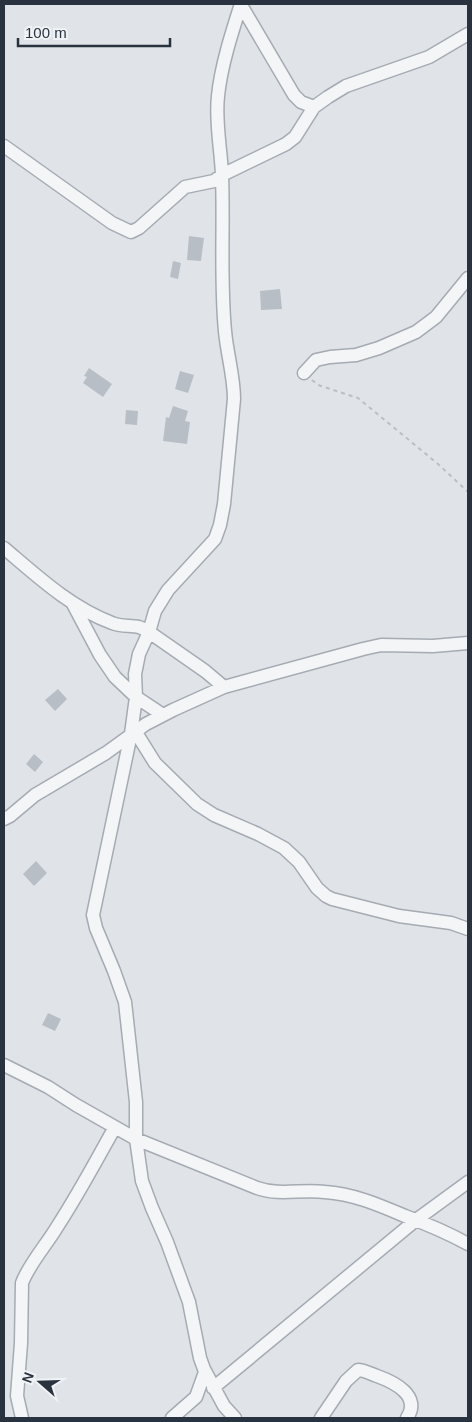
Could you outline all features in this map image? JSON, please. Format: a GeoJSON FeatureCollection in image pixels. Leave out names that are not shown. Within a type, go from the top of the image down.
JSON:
{"type":"FeatureCollection","features":[{"type":"Feature","properties":{"kind":"street"},"geometry":{"type":"LineString","coordinates":[[241,4],[294,95],[301,102],[314,108]]}},
{"type":"Feature","properties":{"kind":"street"},"geometry":{"type":"LineString","coordinates":[[235,1418],[215,1391],[205,1372],[200,1358],[189,1302],[168,1242],[142,1182],[136,1139],[136,1102],[125,1002],[96,928],[93,915],[133,733],[136,697],[135,674],[139,654],[149,632],[155,611],[168,590],[215,539],[224,504],[234,384],[225,332],[222,175],[217,108],[222,73],[241,4]]}},
{"type":"Feature","properties":{"kind":"street"},"geometry":{"type":"LineString","coordinates":[[4,146],[112,223],[128,232],[134,231],[185,187],[214,181],[222,175],[286,144],[295,137],[314,108],[346,86],[429,57],[468,34]]}},
{"type":"Feature","properties":{"kind":"street"},"geometry":{"type":"LineString","coordinates":[[304,373],[316,360],[356,355],[379,348],[416,332],[436,317],[468,278]]}},
{"type":"Feature","properties":{"kind":"street"},"geometry":{"type":"LineString","coordinates":[[4,548],[73,604],[113,624],[139,627],[149,632],[205,671],[224,687]]}},
{"type":"Feature","properties":{"kind":"street"},"geometry":{"type":"LineString","coordinates":[[73,604],[115,677],[136,697],[163,715]]}},
{"type":"Feature","properties":{"kind":"street"},"geometry":{"type":"LineString","coordinates":[[4,819],[35,795],[106,753],[133,733],[163,715],[224,687],[381,645],[433,646],[468,644]]}},
{"type":"Feature","properties":{"kind":"street"},"geometry":{"type":"LineString","coordinates":[[133,733],[155,762],[197,804],[214,815],[258,834],[284,848],[298,862],[317,888],[326,896],[399,916],[450,923],[468,929]]}},
{"type":"Feature","properties":{"kind":"street"},"geometry":{"type":"LineString","coordinates":[[4,1064],[48,1087],[136,1139],[267,1192],[324,1192],[354,1196],[416,1220],[468,1244]]}},
{"type":"Feature","properties":{"kind":"street"},"geometry":{"type":"LineString","coordinates":[[22,1418],[17,1396],[21,1343],[22,1282],[66,1213],[115,1127]]}},
{"type":"Feature","properties":{"kind":"street"},"geometry":{"type":"LineString","coordinates":[[172,1418],[196,1398],[215,1391],[416,1220],[468,1182]]}},
{"type":"Feature","properties":{"kind":"street"},"geometry":{"type":"LineString","coordinates":[[321,1418],[346,1381],[358,1370],[362,1370],[384,1378],[402,1388],[409,1398],[411,1408],[407,1418]]}},
{"type":"Feature","properties":{"kind":"street"},"geometry":{"type":"LineString","coordinates":[[196,1398],[205,1372]]}},
{"type":"Feature","properties":{"kind":"path"},"geometry":{"type":"LineString","coordinates":[[304,373],[318,385],[358,398],[438,464],[468,492]]}},
{"type":"Feature","properties":{"kind":"building"},"geometry":{"type":"Polygon","coordinates":[[[189,236],[204,238],[201,261],[187,260],[189,236]]]}},
{"type":"Feature","properties":{"kind":"building"},"geometry":{"type":"Polygon","coordinates":[[[173,261],[181,263],[178,279],[170,277],[173,261]]]}},
{"type":"Feature","properties":{"kind":"building"},"geometry":{"type":"Polygon","coordinates":[[[280,289],[282,309],[261,310],[260,291],[280,289]]]}},
{"type":"Feature","properties":{"kind":"building"},"geometry":{"type":"Polygon","coordinates":[[[89,368],[112,384],[103,397],[83,383],[87,377],[84,376],[89,368]]]}},
{"type":"Feature","properties":{"kind":"building"},"geometry":{"type":"Polygon","coordinates":[[[180,371],[194,375],[188,393],[175,389],[180,371]]]}},
{"type":"Feature","properties":{"kind":"building"},"geometry":{"type":"Polygon","coordinates":[[[173,406],[188,411],[185,421],[190,422],[187,444],[163,441],[166,417],[169,418],[173,406]]]}},
{"type":"Feature","properties":{"kind":"building"},"geometry":{"type":"Polygon","coordinates":[[[126,410],[138,411],[137,425],[125,424],[126,410]]]}},
{"type":"Feature","properties":{"kind":"building"},"geometry":{"type":"Polygon","coordinates":[[[58,689],[67,699],[55,711],[45,700],[58,689]]]}},
{"type":"Feature","properties":{"kind":"building"},"geometry":{"type":"Polygon","coordinates":[[[34,754],[43,762],[35,772],[26,764],[34,754]]]}},
{"type":"Feature","properties":{"kind":"building"},"geometry":{"type":"Polygon","coordinates":[[[36,861],[47,873],[34,886],[23,874],[36,861]]]}},
{"type":"Feature","properties":{"kind":"building"},"geometry":{"type":"Polygon","coordinates":[[[48,1013],[61,1019],[55,1031],[42,1025],[48,1013]]]}}]}
